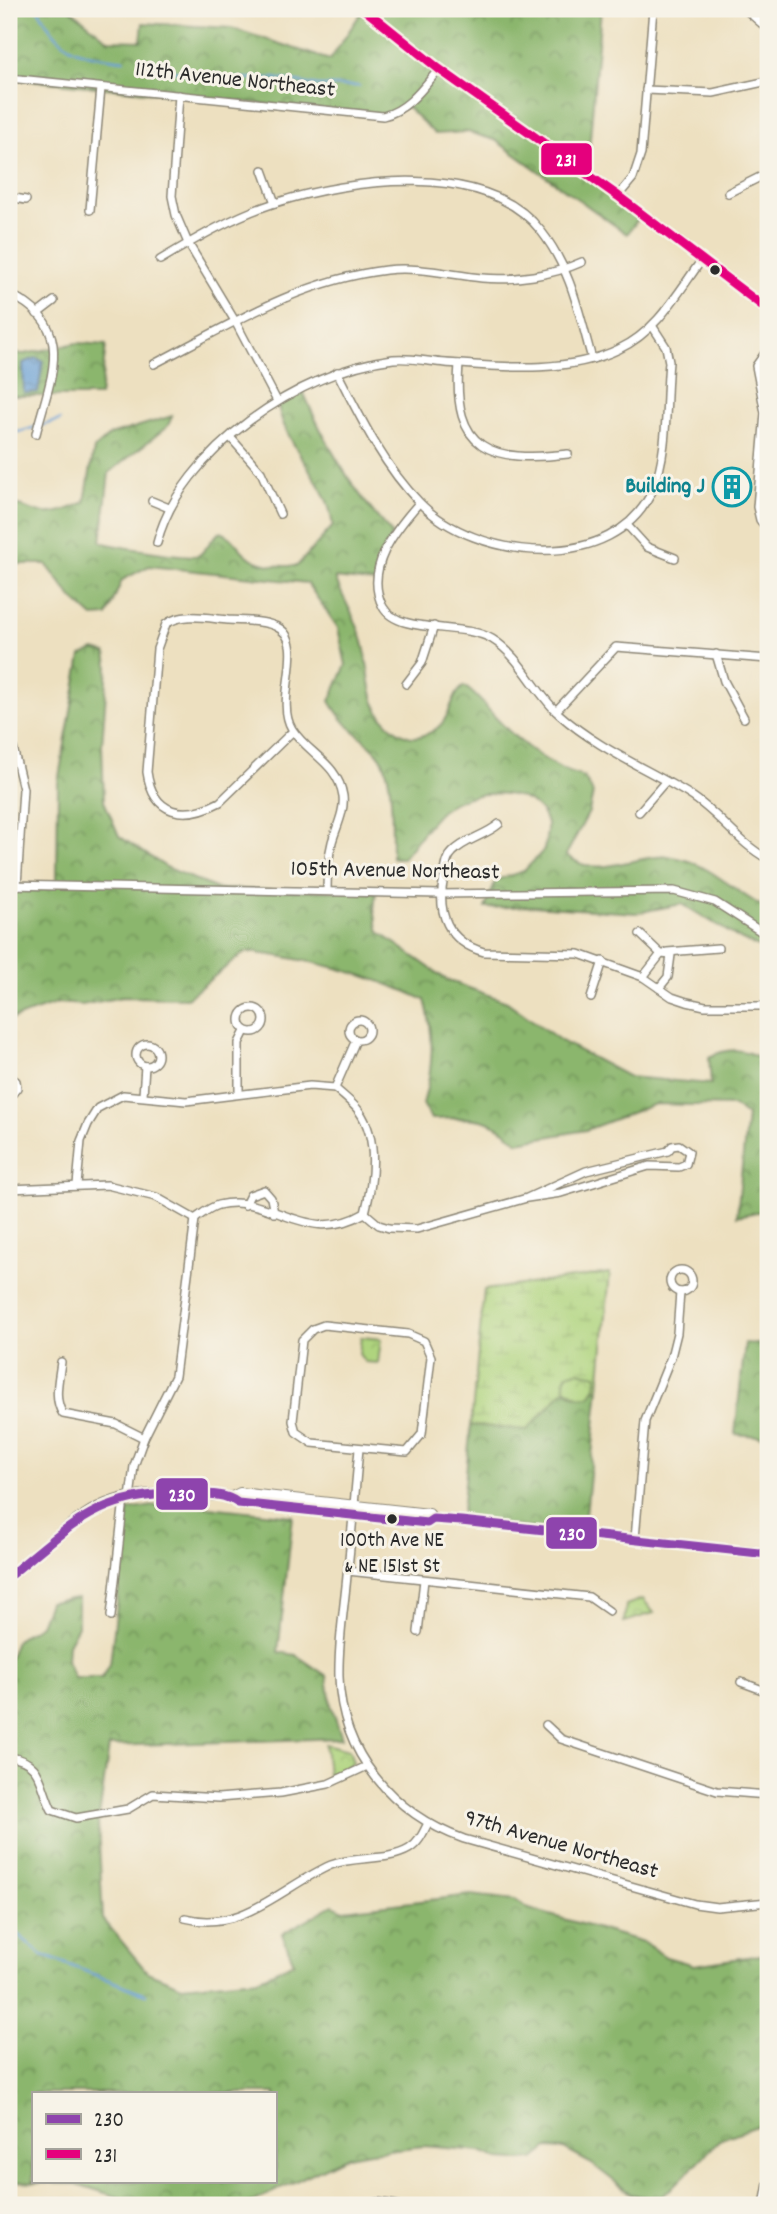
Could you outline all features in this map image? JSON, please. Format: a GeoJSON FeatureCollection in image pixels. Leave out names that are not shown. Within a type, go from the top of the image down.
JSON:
{"type":"FeatureCollection","features":[{"type":"Feature","properties":{"kind":"main road"},"geometry":{"type":"LineString","coordinates":[[363,9],[439,69],[618,196],[768,310]]}},
{"type":"Feature","properties":{"kind":"main road"},"geometry":{"type":"LineString","coordinates":[[9,1576],[86,1514],[127,1498],[180,1493],[232,1497],[240,1493],[427,1522],[433,1519],[768,1553]]}},
{"type":"Feature","properties":{"kind":"street"},"geometry":{"type":"LineString","coordinates":[[618,196],[633,178],[641,154],[653,9]]}},
{"type":"Feature","properties":{"kind":"street"},"geometry":{"type":"LineString","coordinates":[[745,9],[768,29]]}},
{"type":"Feature","properties":{"kind":"street","name":"112th Avenue Northeast"},"geometry":{"type":"LineString","coordinates":[[9,78],[383,116],[395,113],[410,102],[439,69]]}},
{"type":"Feature","properties":{"kind":"street"},"geometry":{"type":"LineString","coordinates":[[646,90],[713,93],[768,81]]}},
{"type":"Feature","properties":{"kind":"street"},"geometry":{"type":"LineString","coordinates":[[90,210],[101,88]]}},
{"type":"Feature","properties":{"kind":"street"},"geometry":{"type":"LineString","coordinates":[[179,95],[172,196],[176,215],[188,243],[235,321],[277,401]]}},
{"type":"Feature","properties":{"kind":"street"},"geometry":{"type":"LineString","coordinates":[[263,170],[275,203]]}},
{"type":"Feature","properties":{"kind":"street"},"geometry":{"type":"LineString","coordinates":[[728,193],[768,173]]}},
{"type":"Feature","properties":{"kind":"street"},"geometry":{"type":"LineString","coordinates":[[160,260],[231,221],[275,203],[343,188],[395,182],[450,185],[490,193],[519,211],[540,229],[567,269],[592,359]]}},
{"type":"Feature","properties":{"kind":"street"},"geometry":{"type":"LineString","coordinates":[[9,197],[26,200]]}},
{"type":"Feature","properties":{"kind":"street"},"geometry":{"type":"LineString","coordinates":[[157,543],[169,508],[188,480],[230,437],[277,401],[337,372],[394,359],[548,366],[592,359],[625,346],[653,327],[701,261]]}},
{"type":"Feature","properties":{"kind":"street"},"geometry":{"type":"LineString","coordinates":[[154,364],[299,290],[352,275],[406,269],[509,279],[567,269],[582,262]]}},
{"type":"Feature","properties":{"kind":"street"},"geometry":{"type":"LineString","coordinates":[[9,293],[37,314],[52,340],[56,357],[36,434]]}},
{"type":"Feature","properties":{"kind":"street"},"geometry":{"type":"LineString","coordinates":[[37,314],[54,301]]}},
{"type":"Feature","properties":{"kind":"street"},"geometry":{"type":"LineString","coordinates":[[337,372],[368,433],[419,503],[458,531],[504,545],[575,549],[592,545],[627,525],[653,489],[660,467],[669,362],[666,347],[653,327]]}},
{"type":"Feature","properties":{"kind":"street"},"geometry":{"type":"LineString","coordinates":[[768,349],[758,359],[756,375],[765,413],[757,507],[760,520],[768,530]]}},
{"type":"Feature","properties":{"kind":"street"},"geometry":{"type":"LineString","coordinates":[[459,364],[459,411],[479,443],[509,457],[568,454]]}},
{"type":"Feature","properties":{"kind":"street"},"geometry":{"type":"LineString","coordinates":[[230,437],[261,472],[280,514]]}},
{"type":"Feature","properties":{"kind":"street"},"geometry":{"type":"LineString","coordinates":[[152,501],[169,508]]}},
{"type":"Feature","properties":{"kind":"street"},"geometry":{"type":"LineString","coordinates":[[419,503],[392,534],[383,555],[379,595],[384,609],[393,618],[473,631],[491,638],[505,649],[556,711],[582,734],[693,797],[732,834],[768,859]]}},
{"type":"Feature","properties":{"kind":"street"},"geometry":{"type":"LineString","coordinates":[[627,525],[647,547],[675,558]]}},
{"type":"Feature","properties":{"kind":"street"},"geometry":{"type":"LineString","coordinates":[[293,731],[219,802],[209,808],[181,814],[162,805],[154,798],[147,772],[157,649],[166,624],[180,616],[267,623],[279,627],[291,644],[285,698],[286,716],[293,731],[327,763],[341,788],[343,799],[327,869],[327,890]]}},
{"type":"Feature","properties":{"kind":"street"},"geometry":{"type":"LineString","coordinates":[[406,684],[422,663],[434,626]]}},
{"type":"Feature","properties":{"kind":"street"},"geometry":{"type":"LineString","coordinates":[[556,711],[615,647],[768,659]]}},
{"type":"Feature","properties":{"kind":"street"},"geometry":{"type":"LineString","coordinates":[[716,654],[723,681],[744,718]]}},
{"type":"Feature","properties":{"kind":"street"},"geometry":{"type":"LineString","coordinates":[[10,734],[23,789],[13,885]]}},
{"type":"Feature","properties":{"kind":"street"},"geometry":{"type":"LineString","coordinates":[[639,811],[665,782]]}},
{"type":"Feature","properties":{"kind":"street"},"geometry":{"type":"LineString","coordinates":[[499,824],[450,855],[440,894],[445,924],[455,938],[469,948],[484,952],[579,954],[643,977],[671,997],[705,1006],[768,1006]]}},
{"type":"Feature","properties":{"kind":"street","name":"105th Avenue Northeast"},"geometry":{"type":"LineString","coordinates":[[13,885],[440,894],[674,891],[715,902],[768,936]]}},
{"type":"Feature","properties":{"kind":"street"},"geometry":{"type":"LineString","coordinates":[[640,934],[664,953],[671,955],[672,966],[659,988]]}},
{"type":"Feature","properties":{"kind":"street"},"geometry":{"type":"LineString","coordinates":[[643,977],[664,953],[718,948]]}},
{"type":"Feature","properties":{"kind":"street"},"geometry":{"type":"LineString","coordinates":[[591,998],[603,961]]}},
{"type":"Feature","properties":{"kind":"street"},"geometry":{"type":"LineString","coordinates":[[239,1093],[239,1043],[245,1031]]}},
{"type":"Feature","properties":{"kind":"street"},"geometry":{"type":"LineString","coordinates":[[335,1088],[356,1040]]}},
{"type":"Feature","properties":{"kind":"street"},"geometry":{"type":"LineString","coordinates":[[143,1095],[145,1066]]}},
{"type":"Feature","properties":{"kind":"street"},"geometry":{"type":"LineString","coordinates":[[9,1076],[16,1081],[17,1088],[9,1098]]}},
{"type":"Feature","properties":{"kind":"street"},"geometry":{"type":"LineString","coordinates":[[77,1185],[81,1142],[98,1108],[123,1095],[186,1101],[310,1086],[335,1088],[358,1110],[368,1128],[372,1178],[365,1213]]}},
{"type":"Feature","properties":{"kind":"street"},"geometry":{"type":"LineString","coordinates":[[365,1213],[379,1225],[417,1229],[527,1198],[561,1193],[649,1166],[680,1167],[686,1164],[689,1152],[679,1145],[672,1146],[668,1151],[586,1171],[527,1198]]}},
{"type":"Feature","properties":{"kind":"street"},"geometry":{"type":"LineString","coordinates":[[9,1189],[107,1185],[156,1197],[195,1219]]}},
{"type":"Feature","properties":{"kind":"street"},"geometry":{"type":"LineString","coordinates":[[245,1205],[250,1195],[264,1191],[271,1198],[274,1213]]}},
{"type":"Feature","properties":{"kind":"street"},"geometry":{"type":"LineString","coordinates":[[111,1616],[134,1466],[144,1438],[175,1376],[195,1219],[215,1205],[245,1205],[316,1226],[333,1227],[365,1213]]}},
{"type":"Feature","properties":{"kind":"street"},"geometry":{"type":"LineString","coordinates":[[635,1539],[645,1421],[671,1357],[677,1333],[680,1292]]}},
{"type":"Feature","properties":{"kind":"street"},"geometry":{"type":"LineString","coordinates":[[324,1325],[408,1334],[424,1341],[431,1357],[422,1434],[415,1446],[398,1453],[359,1449],[312,1443],[296,1432],[293,1422],[301,1349],[307,1334],[324,1325]]}},
{"type":"Feature","properties":{"kind":"street"},"geometry":{"type":"LineString","coordinates":[[61,1362],[57,1396],[58,1407],[63,1414],[116,1424],[144,1438]]}},
{"type":"Feature","properties":{"kind":"street"},"geometry":{"type":"LineString","coordinates":[[9,1757],[29,1761],[52,1810],[76,1818],[128,1809],[153,1794],[218,1798],[306,1789],[348,1777],[365,1767],[347,1723],[339,1677],[359,1449]]}},
{"type":"Feature","properties":{"kind":"street"},"geometry":{"type":"LineString","coordinates":[[348,1572],[589,1597],[609,1611]]}},
{"type":"Feature","properties":{"kind":"street"},"geometry":{"type":"LineString","coordinates":[[418,1632],[424,1580]]}},
{"type":"Feature","properties":{"kind":"street"},"geometry":{"type":"LineString","coordinates":[[741,1682],[768,1692]]}},
{"type":"Feature","properties":{"kind":"street"},"geometry":{"type":"LineString","coordinates":[[546,1725],[561,1739],[704,1788],[768,1795]]}},
{"type":"Feature","properties":{"kind":"street","name":"97th Avenue Northeast"},"geometry":{"type":"LineString","coordinates":[[365,1767],[402,1804],[428,1823],[464,1839],[695,1904],[717,1907],[768,1902]]}},
{"type":"Feature","properties":{"kind":"street"},"geometry":{"type":"LineString","coordinates":[[185,1919],[204,1923],[232,1919],[252,1911],[331,1866],[351,1859],[407,1851],[420,1839],[428,1823]]}},
{"type":"Feature","properties":{"kind":"street"},"geometry":{"type":"LineString","coordinates":[[764,2205],[768,2184]]}},
{"type":"Feature","properties":{"kind":"street"},"geometry":{"type":"LineString","coordinates":[[364,2205],[378,2202],[397,2205]]}},
{"type":"Feature","properties":{"kind":"green space"},"geometry":{"type":"Polygon","coordinates":[[[9,9],[70,9],[108,40],[141,41],[143,23],[231,28],[330,60],[361,13],[423,57],[364,9],[601,9],[587,174],[618,196],[639,218],[627,234],[495,140],[468,132],[435,134],[406,106],[383,116],[9,78],[9,9]]]}},
{"type":"Feature","properties":{"kind":"green space"},"geometry":{"type":"Polygon","coordinates":[[[77,343],[106,345],[100,396],[9,396],[9,353],[25,354],[77,343]]]}},
{"type":"Feature","properties":{"kind":"green space"},"geometry":{"type":"Polygon","coordinates":[[[302,389],[341,466],[392,534],[383,555],[378,583],[335,578],[360,634],[374,701],[386,721],[399,732],[411,737],[432,732],[445,720],[454,699],[464,686],[527,746],[549,762],[584,777],[593,793],[589,812],[566,855],[583,864],[596,866],[667,857],[702,867],[768,909],[768,951],[742,940],[682,904],[636,913],[532,906],[485,908],[496,880],[524,871],[544,850],[547,824],[541,811],[517,796],[485,794],[455,802],[433,820],[403,858],[392,858],[391,802],[387,773],[377,752],[347,724],[330,701],[346,665],[338,628],[307,583],[149,566],[122,580],[107,616],[93,617],[73,599],[46,564],[9,564],[9,501],[29,510],[47,513],[64,511],[85,502],[94,449],[110,435],[172,416],[168,426],[109,473],[101,542],[152,552],[193,556],[202,553],[221,532],[258,562],[297,566],[333,526],[326,499],[291,440],[280,415],[277,401],[302,389]]]}},
{"type":"Feature","properties":{"kind":"green space"},"geometry":{"type":"Polygon","coordinates":[[[94,650],[106,653],[108,665],[102,745],[104,801],[119,836],[166,867],[217,889],[376,892],[374,910],[379,932],[447,980],[507,1002],[561,1041],[629,1077],[711,1084],[709,1057],[736,1050],[763,1060],[764,1081],[768,1083],[768,1210],[737,1216],[747,1115],[733,1106],[655,1104],[586,1130],[518,1142],[497,1126],[478,1119],[431,1119],[423,1104],[432,1052],[425,1000],[337,968],[292,958],[245,952],[187,998],[122,997],[82,1005],[58,1003],[9,1020],[9,885],[53,887],[57,878],[58,782],[81,656],[94,650]]]}},
{"type":"Feature","properties":{"kind":"green space"},"geometry":{"type":"Polygon","coordinates":[[[610,1273],[599,1388],[580,1397],[565,1389],[527,1430],[471,1425],[484,1290],[610,1273]]]}},
{"type":"Feature","properties":{"kind":"green space"},"geometry":{"type":"Polygon","coordinates":[[[361,1337],[381,1339],[378,1363],[365,1362],[359,1354],[361,1337]]]}},
{"type":"Feature","properties":{"kind":"green space"},"geometry":{"type":"Polygon","coordinates":[[[745,1343],[768,1345],[768,1437],[735,1434],[745,1343]]]}},
{"type":"Feature","properties":{"kind":"green space"},"geometry":{"type":"Polygon","coordinates":[[[578,1371],[597,1375],[596,1387],[590,1396],[580,1397],[565,1388],[564,1380],[567,1374],[578,1371]]]}},
{"type":"Feature","properties":{"kind":"green space"},"geometry":{"type":"Polygon","coordinates":[[[565,1388],[599,1388],[584,1533],[461,1521],[471,1425],[527,1430],[565,1388]]]}},
{"type":"Feature","properties":{"kind":"green space"},"geometry":{"type":"Polygon","coordinates":[[[171,1503],[293,1516],[278,1652],[296,1655],[327,1676],[331,1705],[342,1738],[109,1746],[98,1824],[103,1919],[147,1972],[182,1986],[257,1979],[294,1963],[282,1934],[333,1905],[344,1910],[471,1895],[515,1900],[529,1909],[643,1942],[666,1957],[694,1965],[768,1954],[768,2122],[721,2139],[672,2188],[656,2199],[631,2194],[592,2164],[564,2149],[548,2148],[534,2159],[517,2160],[499,2159],[481,2151],[424,2146],[348,2156],[246,2205],[143,2205],[77,2184],[9,2182],[9,1660],[16,1640],[40,1625],[49,1602],[78,1598],[78,1626],[68,1644],[67,1661],[74,1678],[102,1678],[110,1664],[128,1510],[171,1503]]]}},
{"type":"Feature","properties":{"kind":"green space"},"geometry":{"type":"Polygon","coordinates":[[[643,1599],[654,1613],[624,1622],[626,1605],[643,1599]]]}},
{"type":"Feature","properties":{"kind":"green space"},"geometry":{"type":"Polygon","coordinates":[[[325,1744],[349,1750],[353,1762],[340,1772],[328,1775],[325,1744]]]}},
{"type":"Feature","properties":{"kind":"water"},"geometry":{"type":"Polygon","coordinates":[[[36,358],[43,361],[38,392],[24,393],[23,363],[36,358]]]}},
{"type":"Feature","properties":{"kind":"waterway"},"geometry":{"type":"LineString","coordinates":[[38,9],[55,34],[72,48],[94,56],[124,60]]}},
{"type":"Feature","properties":{"kind":"waterway"},"geometry":{"type":"LineString","coordinates":[[140,65],[226,79],[273,78],[318,86],[359,86]]}},
{"type":"Feature","properties":{"kind":"waterway"},"geometry":{"type":"LineString","coordinates":[[9,430],[19,432],[60,420]]}},
{"type":"Feature","properties":{"kind":"waterway"},"geometry":{"type":"LineString","coordinates":[[9,1927],[42,1955],[146,1994]]}},
{"type":"Feature","properties":{"kind":"transit line","name":"231"},"geometry":{"type":"LineString","coordinates":[[364,9],[439,69],[618,196],[768,310]]}},
{"type":"Feature","properties":{"kind":"transit line","name":"230"},"geometry":{"type":"LineString","coordinates":[[9,1576],[71,1526],[91,1514],[111,1504],[160,1494],[215,1495],[238,1503],[427,1523],[433,1519],[461,1521],[768,1554]]}},
{"type":"Feature","properties":{"kind":"place","name":"Building J"},"geometry":{"type":"Point","coordinates":[732,487]}},
{"type":"Feature","properties":{"kind":"place","name":"100th Ave NE & NE 151st St"},"geometry":{"type":"Point","coordinates":[392,1519]}}]}
